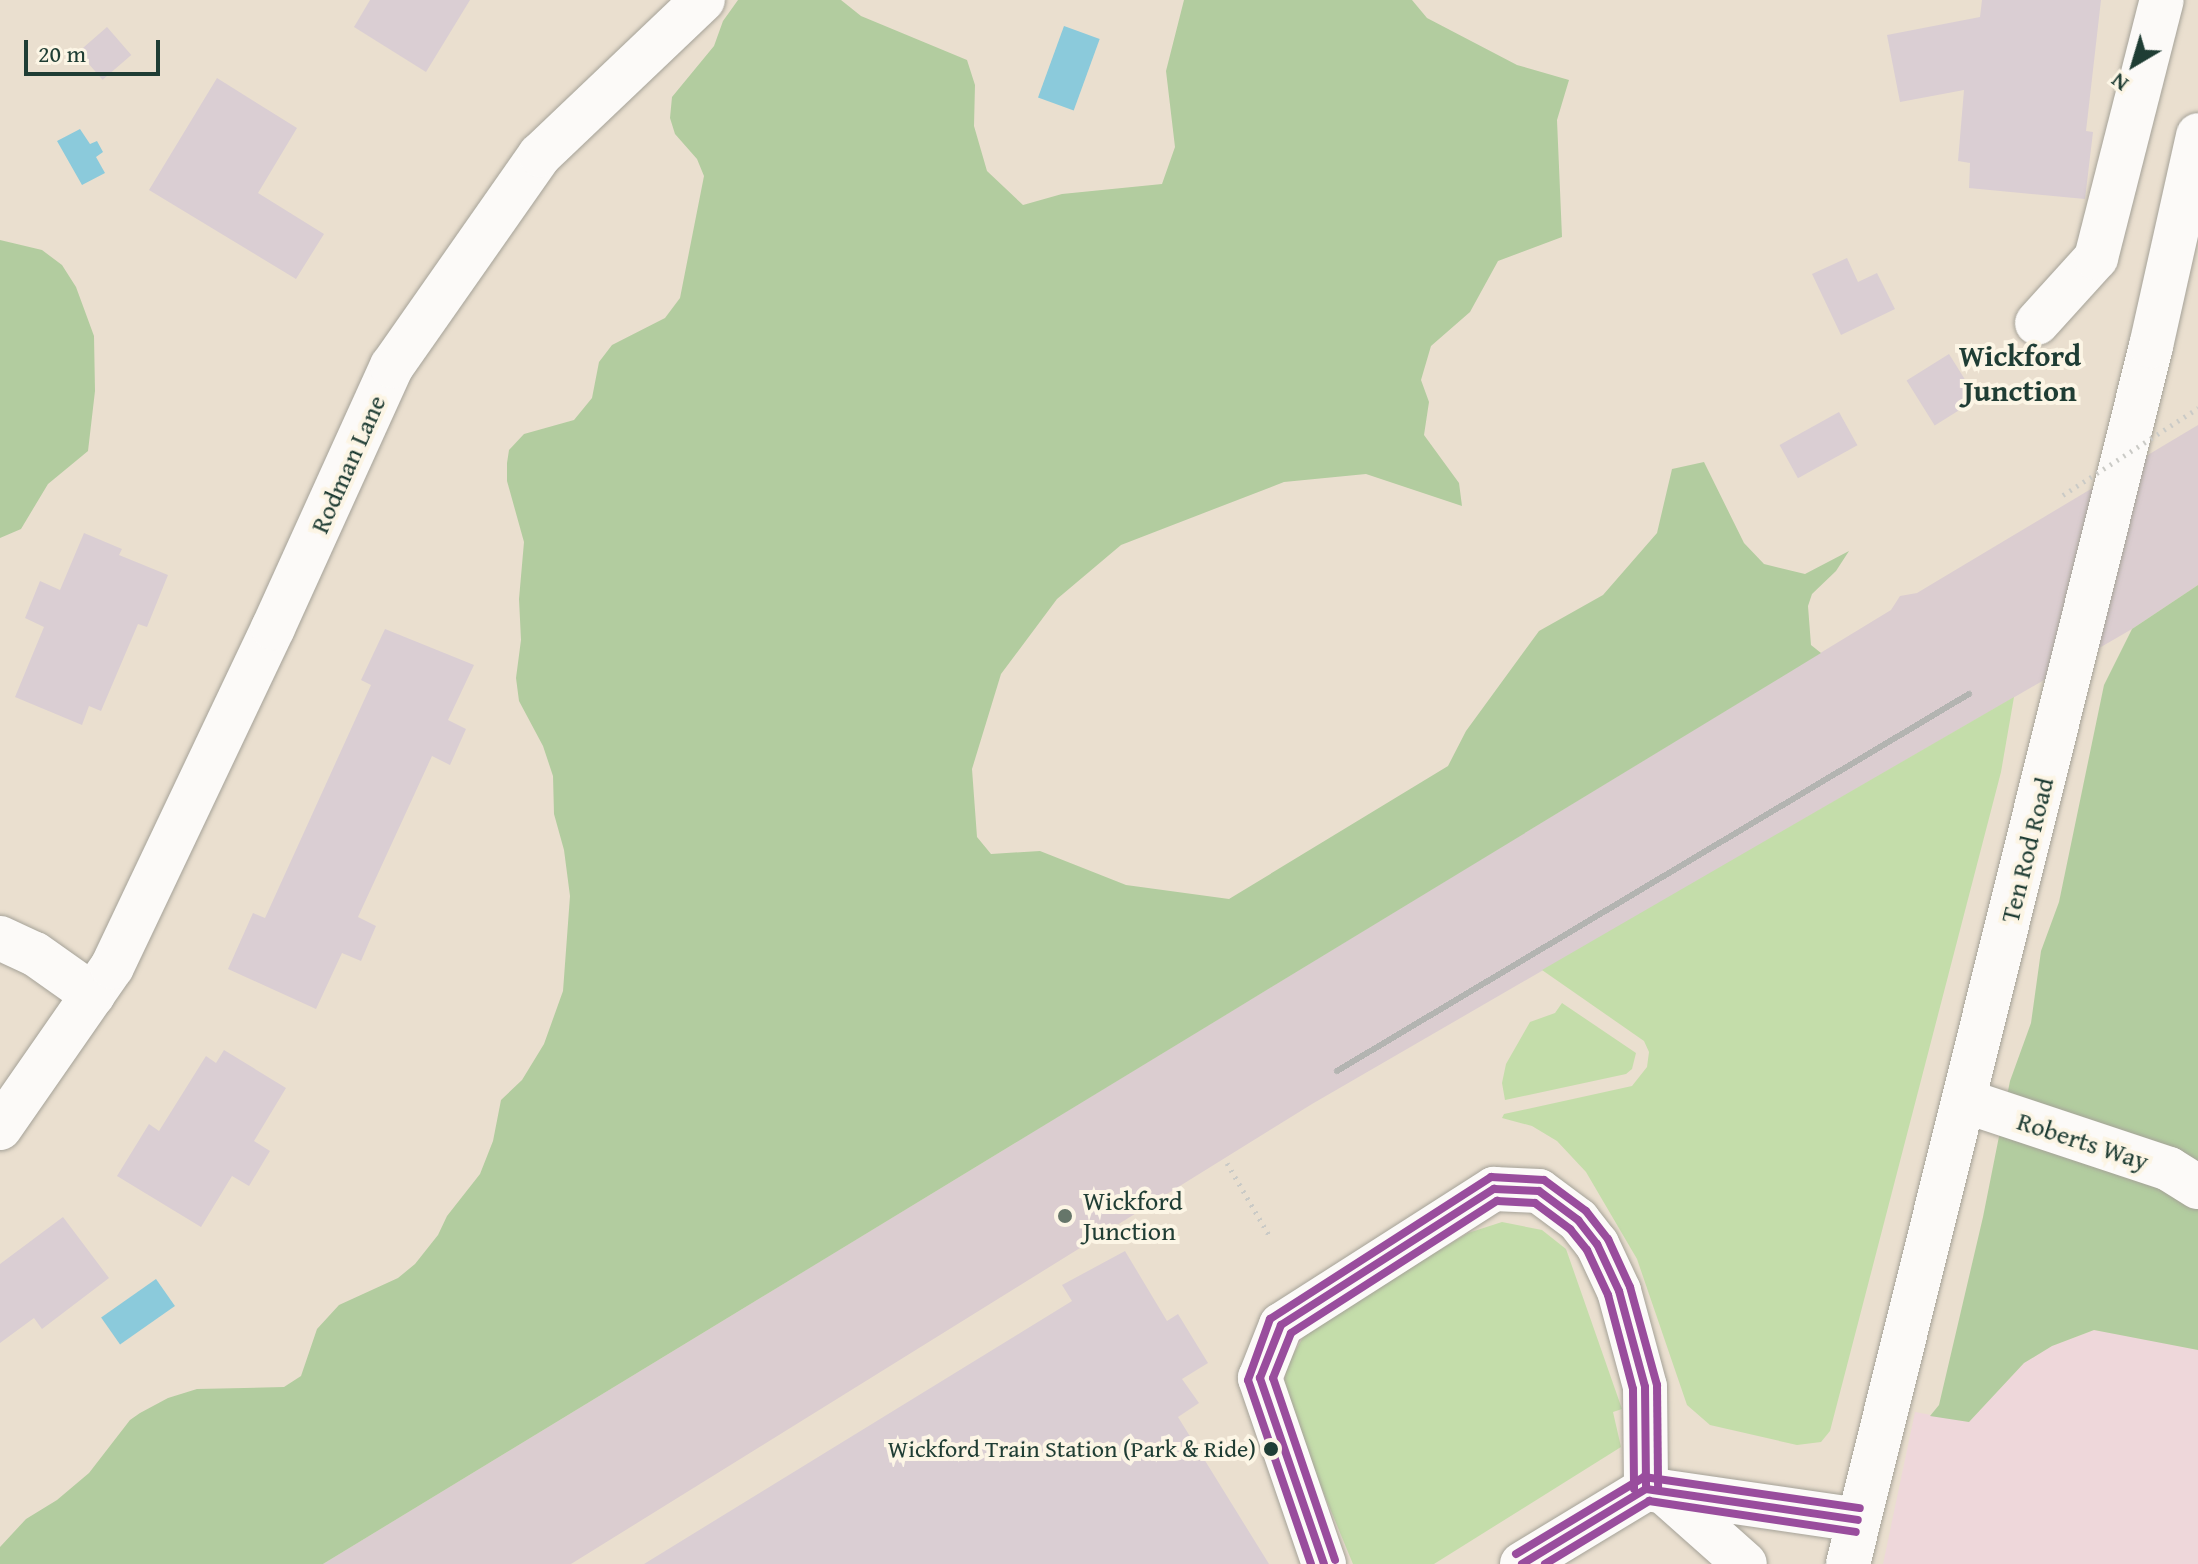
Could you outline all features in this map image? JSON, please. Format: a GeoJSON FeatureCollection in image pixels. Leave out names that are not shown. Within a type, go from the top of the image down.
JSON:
{"type":"FeatureCollection","features":[{"type":"Feature","properties":{"kind":"street","name":"Rodman Lane"},"geometry":{"type":"LineString","coordinates":[[0,1128],[112,967],[273,628],[392,366],[540,155],[703,0]]}},
{"type":"Feature","properties":{"kind":"street"},"geometry":{"type":"LineString","coordinates":[[2037,323],[2096,258],[2162,0]]}},
{"type":"Feature","properties":{"kind":"street","name":"Ten Rod Road"},"geometry":{"type":"LineString","coordinates":[[1848,1564],[2151,346],[2198,135]]}},
{"type":"Feature","properties":{"kind":"street"},"geometry":{"type":"LineString","coordinates":[[0,938],[35,954],[93,995]]}},
{"type":"Feature","properties":{"kind":"street","name":"Roberts Way"},"geometry":{"type":"LineString","coordinates":[[1965,1101],[2169,1169],[2198,1187]]}},
{"type":"Feature","properties":{"kind":"street"},"geometry":{"type":"LineString","coordinates":[[1324,1564],[1260,1378],[1281,1325],[1494,1189],[1539,1191],[1578,1220],[1597,1244],[1619,1291],[1645,1387],[1655,1491],[1745,1564]]}},
{"type":"Feature","properties":{"kind":"street"},"geometry":{"type":"LineString","coordinates":[[1522,1564],[1655,1491],[1858,1520]]}},
{"type":"Feature","properties":{"kind":"path"},"geometry":{"type":"LineString","coordinates":[[2063,495],[2198,408]]}},
{"type":"Feature","properties":{"kind":"path"},"geometry":{"type":"LineString","coordinates":[[1227,1163],[1270,1237]]}},
{"type":"Feature","properties":{"kind":"shaded area"},"geometry":{"type":"Polygon","coordinates":[[[2198,425],[2198,585],[2132,629],[1312,1104],[571,1564],[323,1564],[1891,610],[1900,596],[1917,593],[2198,425]]]}},
{"type":"Feature","properties":{"kind":"shaded area"},"geometry":{"type":"Polygon","coordinates":[[[2095,1330],[2198,1350],[2198,1564],[1883,1564],[1915,1412],[1969,1422],[2024,1363],[2052,1346],[2095,1330]]]}},
{"type":"Feature","properties":{"kind":"green space"},"geometry":{"type":"Polygon","coordinates":[[[738,0],[841,0],[861,16],[967,60],[975,85],[974,126],[987,171],[1023,205],[1062,194],[1162,184],[1175,147],[1166,71],[1184,0],[1412,0],[1427,18],[1517,65],[1569,80],[1557,120],[1562,237],[1498,261],[1470,312],[1431,346],[1421,380],[1429,402],[1424,435],[1459,483],[1462,506],[1366,474],[1284,482],[1121,545],[1057,599],[1001,674],[972,769],[977,837],[991,854],[1040,851],[1126,885],[1229,899],[1448,766],[1466,731],[1539,631],[1603,595],[1657,533],[1672,469],[1704,462],[1744,543],[1764,564],[1805,574],[1849,551],[1836,571],[1812,594],[1808,606],[1811,645],[1821,653],[323,1564],[0,1564],[0,1547],[26,1519],[57,1500],[89,1473],[130,1420],[140,1413],[168,1398],[197,1389],[284,1387],[301,1376],[317,1329],[339,1305],[398,1278],[415,1264],[438,1235],[447,1216],[480,1174],[493,1141],[501,1100],[522,1080],[544,1044],[563,991],[570,896],[564,850],[554,814],[553,776],[543,746],[519,701],[516,678],[521,640],[519,599],[524,542],[507,481],[509,450],[524,434],[574,420],[592,398],[599,362],[612,345],[665,318],[680,298],[704,176],[697,159],[675,134],[670,118],[672,97],[714,46],[723,21],[738,0]]]}},
{"type":"Feature","properties":{"kind":"green space"},"geometry":{"type":"Polygon","coordinates":[[[0,240],[42,250],[62,265],[76,287],[94,336],[95,391],[88,451],[48,484],[21,529],[0,538],[0,240]]]}},
{"type":"Feature","properties":{"kind":"green space"},"geometry":{"type":"Polygon","coordinates":[[[2198,585],[2198,1350],[2094,1330],[2052,1346],[2024,1363],[1969,1422],[1930,1416],[1939,1405],[1983,1217],[2010,1081],[2031,1023],[2041,951],[2059,902],[2104,685],[2132,629],[2198,585]]]}},
{"type":"Feature","properties":{"kind":"green space"},"geometry":{"type":"Polygon","coordinates":[[[2014,697],[2001,772],[1830,1431],[1821,1442],[1797,1445],[1710,1425],[1687,1405],[1637,1259],[1586,1172],[1557,1141],[1532,1126],[1502,1118],[1504,1114],[1632,1086],[1647,1067],[1649,1052],[1644,1041],[1542,970],[2014,697]]]}},
{"type":"Feature","properties":{"kind":"green space"},"geometry":{"type":"Polygon","coordinates":[[[1562,1003],[1636,1053],[1632,1069],[1626,1074],[1505,1100],[1502,1083],[1506,1064],[1530,1022],[1555,1013],[1562,1003]]]}},
{"type":"Feature","properties":{"kind":"green space"},"geometry":{"type":"Polygon","coordinates":[[[1502,1222],[1542,1230],[1566,1249],[1622,1409],[1613,1412],[1621,1447],[1434,1564],[1353,1564],[1295,1424],[1284,1383],[1287,1365],[1305,1334],[1315,1325],[1468,1233],[1502,1222]]]}},
{"type":"Feature","properties":{"kind":"water"},"geometry":{"type":"Polygon","coordinates":[[[1064,26],[1100,39],[1074,110],[1038,97],[1064,26]]]}},
{"type":"Feature","properties":{"kind":"water"},"geometry":{"type":"Polygon","coordinates":[[[80,129],[90,144],[97,141],[103,152],[96,157],[105,173],[82,185],[57,141],[80,129]]]}},
{"type":"Feature","properties":{"kind":"water"},"geometry":{"type":"Polygon","coordinates":[[[156,1279],[175,1306],[120,1344],[101,1317],[156,1279]]]}},
{"type":"Feature","properties":{"kind":"building"},"geometry":{"type":"Polygon","coordinates":[[[370,0],[470,0],[426,72],[354,27],[370,0]]]}},
{"type":"Feature","properties":{"kind":"building"},"geometry":{"type":"Polygon","coordinates":[[[1982,0],[2101,0],[2086,131],[2093,132],[2085,199],[1969,188],[1970,163],[1958,161],[1964,90],[1900,102],[1887,35],[1980,17],[1982,0]]]}},
{"type":"Feature","properties":{"kind":"building"},"geometry":{"type":"Polygon","coordinates":[[[107,27],[131,55],[103,80],[78,52],[107,27]]]}},
{"type":"Feature","properties":{"kind":"building"},"geometry":{"type":"Polygon","coordinates":[[[217,78],[297,128],[258,193],[324,234],[296,279],[149,190],[217,78]]]}},
{"type":"Feature","properties":{"kind":"building"},"geometry":{"type":"Polygon","coordinates":[[[1847,258],[1858,282],[1877,273],[1895,309],[1841,335],[1812,274],[1847,258]]]}},
{"type":"Feature","properties":{"kind":"building"},"geometry":{"type":"Polygon","coordinates":[[[1949,354],[1977,399],[1935,425],[1907,380],[1949,354]]]}},
{"type":"Feature","properties":{"kind":"building"},"geometry":{"type":"Polygon","coordinates":[[[1839,412],[1857,445],[1798,478],[1780,445],[1839,412]]]}},
{"type":"Feature","properties":{"kind":"building"},"geometry":{"type":"Polygon","coordinates":[[[84,533],[122,549],[119,555],[168,575],[147,627],[138,624],[101,711],[89,706],[82,725],[15,697],[44,627],[25,618],[40,581],[60,590],[84,533]]]}},
{"type":"Feature","properties":{"kind":"building"},"geometry":{"type":"Polygon","coordinates":[[[385,629],[474,665],[448,720],[466,729],[450,765],[432,756],[358,917],[376,926],[361,961],[342,953],[316,1009],[228,969],[253,913],[265,918],[371,685],[361,680],[385,629]]]}},
{"type":"Feature","properties":{"kind":"building"},"geometry":{"type":"Polygon","coordinates":[[[224,1050],[286,1088],[254,1141],[270,1151],[249,1186],[232,1176],[201,1227],[117,1176],[149,1124],[159,1131],[206,1056],[216,1063],[224,1050]]]}},
{"type":"Feature","properties":{"kind":"building"},"geometry":{"type":"Polygon","coordinates":[[[63,1217],[109,1278],[42,1329],[34,1318],[0,1343],[0,1264],[63,1217]]]}},
{"type":"Feature","properties":{"kind":"building","name":"Wickford Junction"},"geometry":{"type":"Polygon","coordinates":[[[1125,1251],[1167,1321],[1178,1314],[1208,1363],[1182,1379],[1199,1403],[1178,1417],[1269,1564],[644,1564],[1072,1301],[1062,1285],[1125,1251]]]}},
{"type":"Feature","properties":{"kind":"railway"},"geometry":{"type":"LineString","coordinates":[[1337,1071],[1969,694]]}},
{"type":"Feature","properties":{"kind":"transit line"},"geometry":{"type":"LineString","coordinates":[[1311,1564],[1248,1380],[1270,1319],[1491,1177],[1544,1180],[1586,1211],[1608,1239],[1630,1287],[1657,1385],[1658,1489]]}},
{"type":"Feature","properties":{"kind":"transit line"},"geometry":{"type":"LineString","coordinates":[[1324,1564],[1260,1378],[1281,1325],[1494,1189],[1539,1191],[1578,1220],[1597,1244],[1619,1291],[1645,1387],[1646,1489]]}},
{"type":"Feature","properties":{"kind":"transit line"},"geometry":{"type":"LineString","coordinates":[[1335,1560],[1273,1378],[1291,1333],[1497,1201],[1535,1203],[1570,1229],[1587,1250],[1608,1295],[1633,1389],[1634,1489]]}},
{"type":"Feature","properties":{"kind":"transit line"},"geometry":{"type":"LineString","coordinates":[[1516,1554],[1644,1477],[1860,1508]]}},
{"type":"Feature","properties":{"kind":"transit line"},"geometry":{"type":"LineString","coordinates":[[1522,1564],[1646,1489],[1858,1520]]}},
{"type":"Feature","properties":{"kind":"transit line"},"geometry":{"type":"LineString","coordinates":[[1545,1564],[1649,1501],[1856,1532]]}},
{"type":"Feature","properties":{"kind":"place","name":"Wickford Junction"},"geometry":{"type":"Point","coordinates":[1065,1216]}},
{"type":"Feature","properties":{"kind":"place","name":"Wickford Train Station (Park & Ride)"},"geometry":{"type":"Point","coordinates":[1271,1449]}},
{"type":"Feature","properties":{"kind":"district","name":"Wickford Junction"},"geometry":{"type":"Point","coordinates":[2020,372]}}]}
